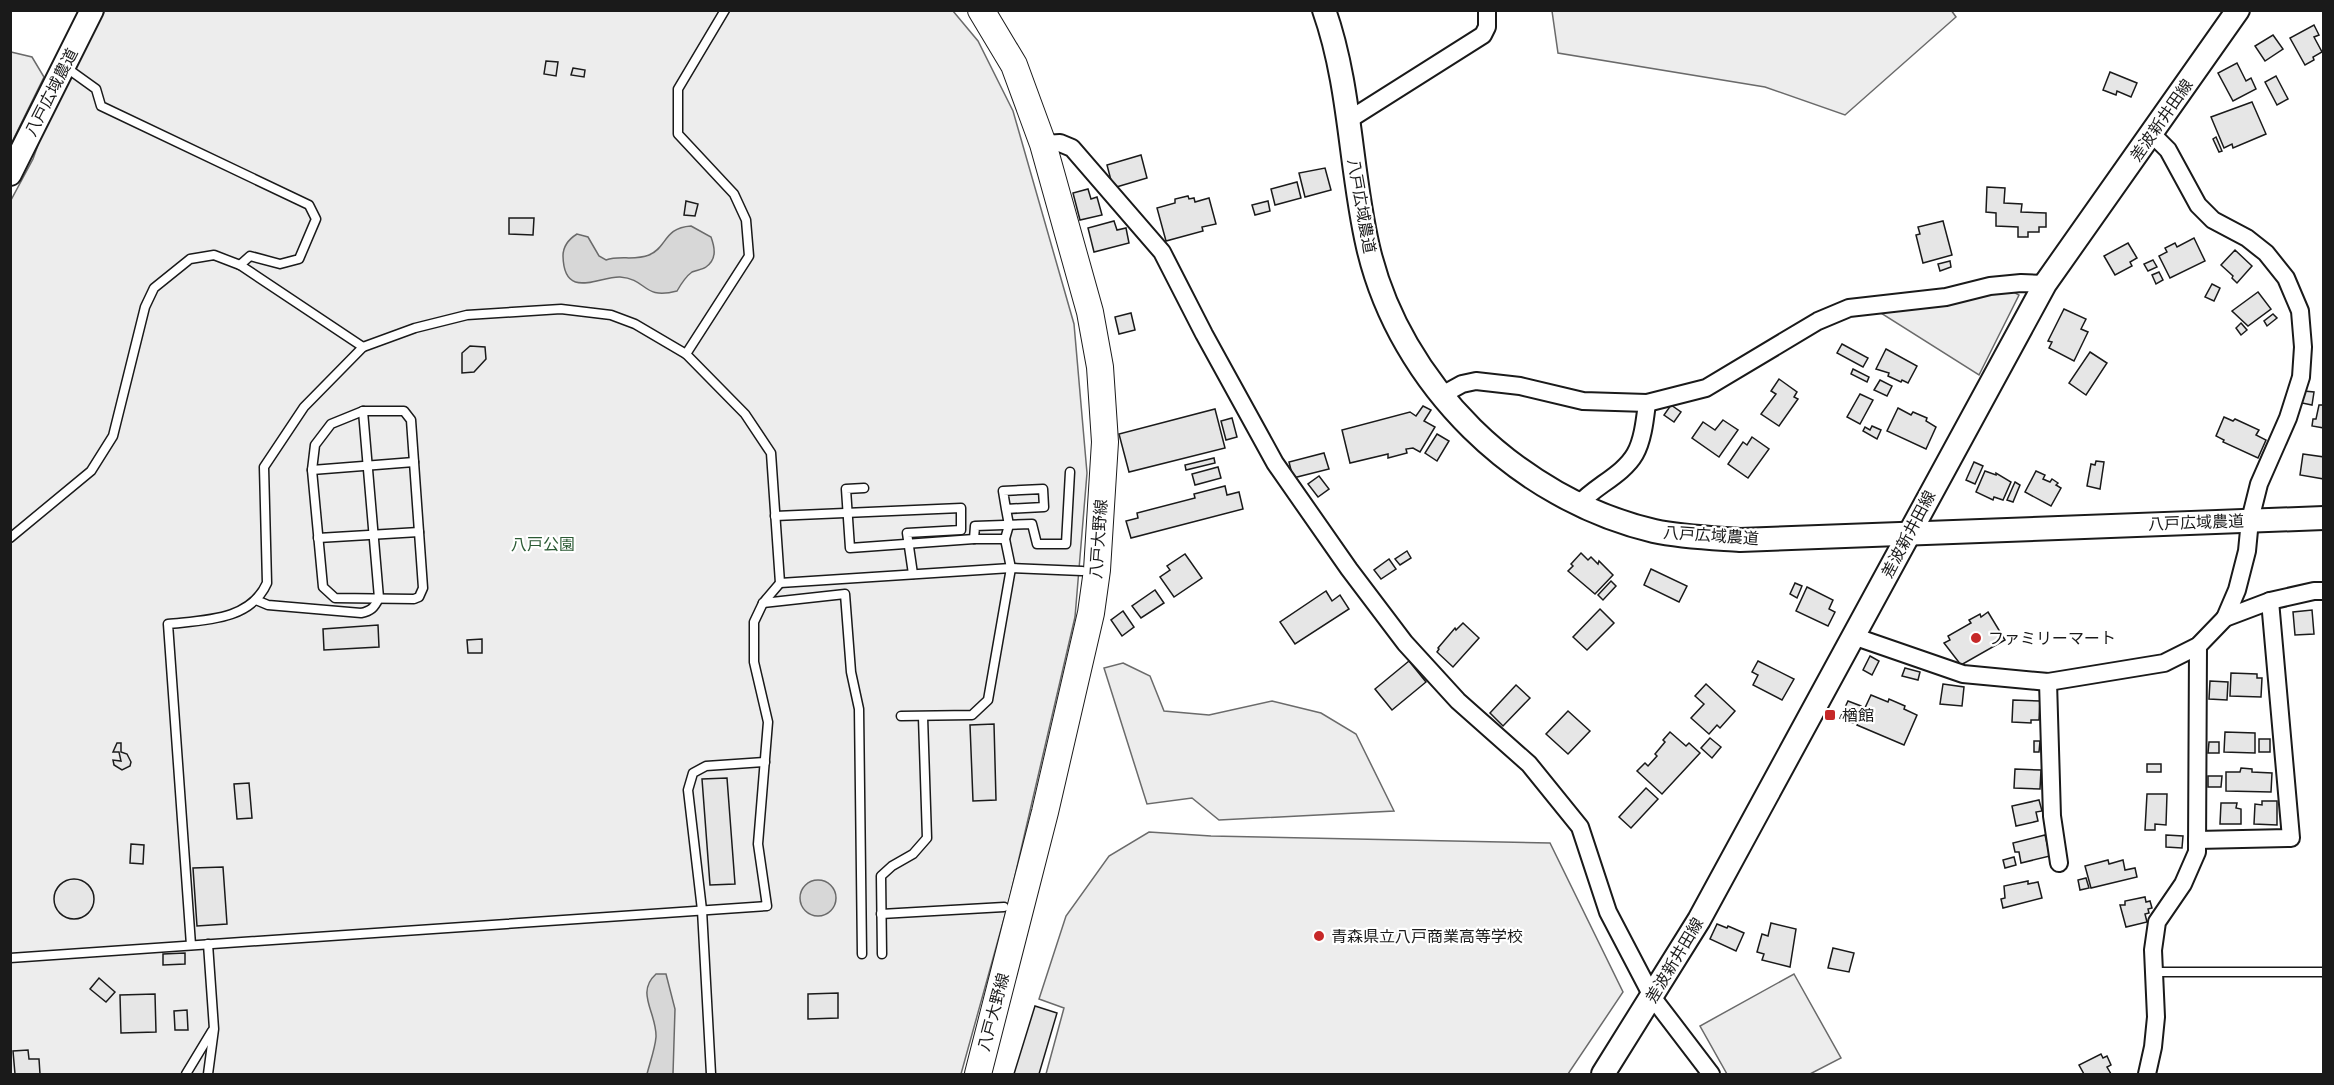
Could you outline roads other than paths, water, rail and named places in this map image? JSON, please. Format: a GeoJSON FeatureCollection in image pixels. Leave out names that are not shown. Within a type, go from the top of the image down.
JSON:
{"type":"FeatureCollection","features":[{"type":"Feature","properties":{"kind":"main road","name":"八戸大野線"},"geometry":{"type":"LineString","coordinates":[[978,1074],[1080,665],[1097,570],[1105,442],[1100,367],[1090,312],[1043,144],[1014,64],[981,10]]}},
{"type":"Feature","properties":{"kind":"street"},"geometry":{"type":"LineString","coordinates":[[1347,121],[1483,35],[1487,27],[1487,10]]}},
{"type":"Feature","properties":{"kind":"street","name":"差波新井田線"},"geometry":{"type":"LineString","coordinates":[[1603,1074],[1653,998],[1699,920],[1908,532],[2045,284],[2238,10]]}},
{"type":"Feature","properties":{"kind":"street","name":"八戸広域農道"},"geometry":{"type":"LineString","coordinates":[[1327,11],[1368,250],[1392,317],[1408,346],[1442,395],[1470,427],[1502,456],[1544,486],[1579,504],[1654,531],[1740,540],[2324,518]]}},
{"type":"Feature","properties":{"kind":"street","name":"八戸広域農道"},"geometry":{"type":"LineString","coordinates":[[10,174],[64,66],[87,14]]}},
{"type":"Feature","properties":{"kind":"street"},"geometry":{"type":"LineString","coordinates":[[1853,636],[1963,674],[2048,682],[2163,663],[2198,646],[2225,618],[2240,580],[2247,551],[2250,520],[2259,484],[2288,418],[2301,377],[2303,347],[2300,311],[2286,278],[2266,253],[2247,238],[2213,220],[2198,205],[2168,150],[2151,133]]}},
{"type":"Feature","properties":{"kind":"street"},"geometry":{"type":"LineString","coordinates":[[1043,144],[1060,143],[1072,148],[1162,252],[1275,463],[1349,569],[1405,643],[1458,701],[1529,764],[1580,827],[1608,912],[1653,998],[1711,1074]]}},
{"type":"Feature","properties":{"kind":"street"},"geometry":{"type":"LineString","coordinates":[[1442,395],[1462,384],[1476,381],[1520,386],[1583,401],[1647,403],[1706,388],[1818,321],[1849,308],[1946,297],[1990,286],[2021,282],[2045,284]]}},
{"type":"Feature","properties":{"kind":"street"},"geometry":{"type":"LineString","coordinates":[[1579,504],[1589,493],[1627,464],[1635,453],[1647,403]]}},
{"type":"Feature","properties":{"kind":"street"},"geometry":{"type":"LineString","coordinates":[[2225,618],[2270,602],[2314,591],[2324,591]]}},
{"type":"Feature","properties":{"kind":"street"},"geometry":{"type":"LineString","coordinates":[[2197,840],[2290,838],[2270,602]]}},
{"type":"Feature","properties":{"kind":"street"},"geometry":{"type":"LineString","coordinates":[[2147,1074],[2156,1017],[2153,950],[2157,922],[2182,884],[2197,852],[2198,646]]}},
{"type":"Feature","properties":{"kind":"street"},"geometry":{"type":"LineString","coordinates":[[2048,682],[2052,816],[2059,863]]}},
{"type":"Feature","properties":{"kind":"lane"},"geometry":{"type":"LineString","coordinates":[[686,354],[749,256],[747,220],[734,194],[678,134],[678,89],[725,10]]}},
{"type":"Feature","properties":{"kind":"lane"},"geometry":{"type":"LineString","coordinates":[[64,66],[96,89],[101,106],[309,205],[316,219],[298,259],[280,264],[250,256],[240,265]]}},
{"type":"Feature","properties":{"kind":"lane"},"geometry":{"type":"LineString","coordinates":[[10,538],[91,471],[113,436],[145,308],[154,288],[190,259],[214,255],[240,265],[363,347]]}},
{"type":"Feature","properties":{"kind":"lane"},"geometry":{"type":"LineString","coordinates":[[10,958],[767,906],[758,844],[768,722],[754,662],[754,622],[763,603],[780,583],[771,453],[745,414],[686,354],[636,324],[611,315],[561,309],[467,315],[415,328],[363,347],[304,407],[264,467],[267,583],[262,594],[248,607],[230,616],[168,624],[191,945]]}},
{"type":"Feature","properties":{"kind":"lane"},"geometry":{"type":"LineString","coordinates":[[256,600],[268,605],[361,613],[370,611],[379,598],[363,411]]}},
{"type":"Feature","properties":{"kind":"lane"},"geometry":{"type":"LineString","coordinates":[[363,411],[404,411],[411,420],[423,588],[422,593],[414,599],[335,598],[327,592],[321,580],[312,470],[315,445],[326,429],[351,414],[363,411]]}},
{"type":"Feature","properties":{"kind":"lane"},"geometry":{"type":"LineString","coordinates":[[312,470],[414,462]]}},
{"type":"Feature","properties":{"kind":"lane"},"geometry":{"type":"LineString","coordinates":[[974,539],[975,526],[1032,524],[1036,544],[1066,544],[1070,472]]}},
{"type":"Feature","properties":{"kind":"lane"},"geometry":{"type":"LineString","coordinates":[[864,488],[846,489],[850,548],[1005,539]]}},
{"type":"Feature","properties":{"kind":"lane"},"geometry":{"type":"LineString","coordinates":[[901,716],[972,715],[988,700],[1011,568],[1005,539],[1008,525],[1003,491],[1043,489],[1044,507],[1006,509]]}},
{"type":"Feature","properties":{"kind":"lane"},"geometry":{"type":"LineString","coordinates":[[775,516],[847,511],[961,508],[961,530],[907,533],[913,574]]}},
{"type":"Feature","properties":{"kind":"lane"},"geometry":{"type":"LineString","coordinates":[[318,538],[419,532]]}},
{"type":"Feature","properties":{"kind":"lane"},"geometry":{"type":"LineString","coordinates":[[780,583],[1011,568],[1082,571]]}},
{"type":"Feature","properties":{"kind":"lane"},"geometry":{"type":"LineString","coordinates":[[763,603],[845,594],[851,672],[859,710],[862,954]]}},
{"type":"Feature","properties":{"kind":"lane"},"geometry":{"type":"LineString","coordinates":[[882,954],[881,876],[892,866],[913,855],[927,838],[923,717]]}},
{"type":"Feature","properties":{"kind":"lane"},"geometry":{"type":"LineString","coordinates":[[711,1074],[702,910],[688,790],[693,773],[706,766],[765,762]]}},
{"type":"Feature","properties":{"kind":"lane"},"geometry":{"type":"LineString","coordinates":[[881,914],[1004,907]]}},
{"type":"Feature","properties":{"kind":"lane"},"geometry":{"type":"LineString","coordinates":[[208,944],[214,1029],[208,1074]]}},
{"type":"Feature","properties":{"kind":"lane"},"geometry":{"type":"LineString","coordinates":[[2154,972],[2324,972]]}},
{"type":"Feature","properties":{"kind":"lane"},"geometry":{"type":"LineString","coordinates":[[186,1074],[214,1029]]}},
{"type":"Feature","properties":{"kind":"place","name":"ファミリーマート"},"geometry":{"type":"Point","coordinates":[1976,638]}},
{"type":"Feature","properties":{"kind":"place","name":"楢館"},"geometry":{"type":"Point","coordinates":[1830,715]}},
{"type":"Feature","properties":{"kind":"place","name":"青森県立八戸商業高等学校"},"geometry":{"type":"Point","coordinates":[1319,936]}},
{"type":"Feature","properties":{"kind":"park label","name":"八戸公園"},"geometry":{"type":"Point","coordinates":[543,544]}}]}
